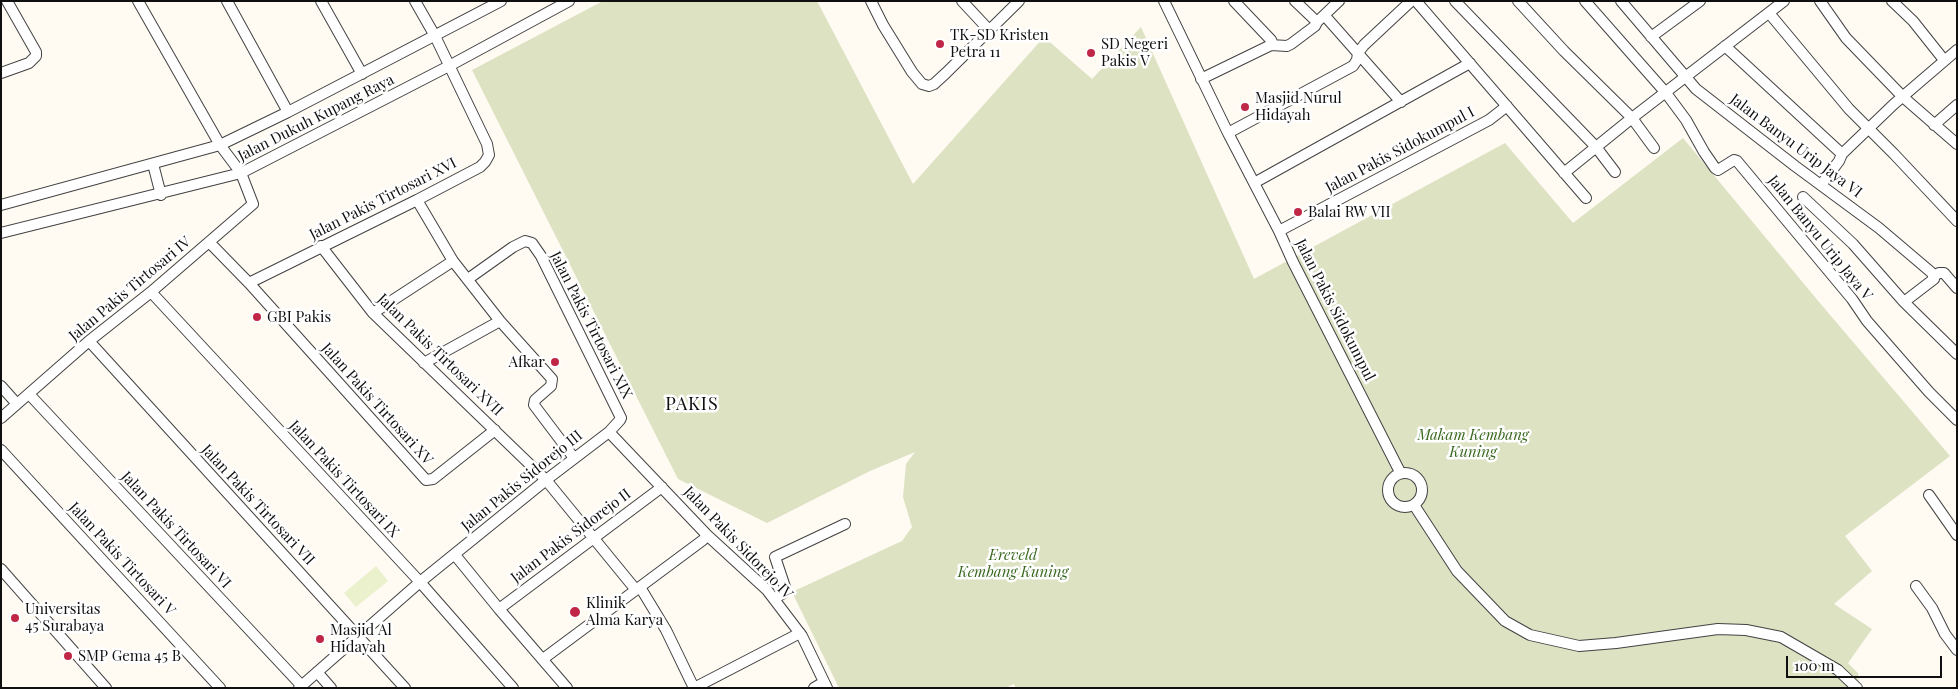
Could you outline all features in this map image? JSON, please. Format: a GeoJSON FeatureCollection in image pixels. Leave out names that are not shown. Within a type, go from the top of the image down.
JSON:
{"type":"FeatureCollection","features":[{"type":"Feature","properties":{"kind":"street"},"geometry":{"type":"LineString","coordinates":[[1,73],[33,60],[36,52],[7,1]]}},
{"type":"Feature","properties":{"kind":"street"},"geometry":{"type":"LineString","coordinates":[[138,1],[220,145],[241,173]]}},
{"type":"Feature","properties":{"kind":"street"},"geometry":{"type":"LineString","coordinates":[[227,1],[288,112]]}},
{"type":"Feature","properties":{"kind":"street"},"geometry":{"type":"LineString","coordinates":[[321,1],[362,74]]}},
{"type":"Feature","properties":{"kind":"street"},"geometry":{"type":"LineString","coordinates":[[415,1],[449,66]]}},
{"type":"Feature","properties":{"kind":"street","name":"Jalan Dukuh Kupang Raya"},"geometry":{"type":"LineString","coordinates":[[1,205],[220,145],[288,112],[501,1]]}},
{"type":"Feature","properties":{"kind":"street","name":"Jalan Dukuh Kupang Raya"},"geometry":{"type":"LineString","coordinates":[[1,233],[161,195],[241,173],[449,66],[569,1]]}},
{"type":"Feature","properties":{"kind":"street"},"geometry":{"type":"LineString","coordinates":[[872,1],[903,59],[918,79],[927,86],[931,86],[938,81],[1019,1]]}},
{"type":"Feature","properties":{"kind":"street"},"geometry":{"type":"LineString","coordinates":[[962,1],[989,30]]}},
{"type":"Feature","properties":{"kind":"street","name":"Jalan Pakis Sidokumpul"},"geometry":{"type":"LineString","coordinates":[[1164,1],[1228,133],[1400,472]]}},
{"type":"Feature","properties":{"kind":"street"},"geometry":{"type":"LineString","coordinates":[[1234,1],[1271,40],[1273,44],[1271,45]]}},
{"type":"Feature","properties":{"kind":"street"},"geometry":{"type":"LineString","coordinates":[[1295,1],[1321,19],[1358,53],[1402,102]]}},
{"type":"Feature","properties":{"kind":"street"},"geometry":{"type":"LineString","coordinates":[[1202,79],[1271,45],[1286,46],[1291,44],[1311,29],[1339,1]]}},
{"type":"Feature","properties":{"kind":"street"},"geometry":{"type":"LineString","coordinates":[[1228,133],[1353,66],[1358,60],[1358,53],[1364,45],[1411,1]]}},
{"type":"Feature","properties":{"kind":"street"},"geometry":{"type":"LineString","coordinates":[[1416,1],[1586,198]]}},
{"type":"Feature","properties":{"kind":"street"},"geometry":{"type":"LineString","coordinates":[[1455,1],[1596,147],[1615,172]]}},
{"type":"Feature","properties":{"kind":"street"},"geometry":{"type":"LineString","coordinates":[[1518,1],[1564,51],[1632,118],[1654,148]]}},
{"type":"Feature","properties":{"kind":"street"},"geometry":{"type":"LineString","coordinates":[[1585,1],[1666,93]]}},
{"type":"Feature","properties":{"kind":"street","name":"Jalan Banyu Urip Jaya VI"},"geometry":{"type":"LineString","coordinates":[[1621,1],[1696,88],[1821,185],[1880,228],[1919,260],[1934,276]]}},
{"type":"Feature","properties":{"kind":"street"},"geometry":{"type":"LineString","coordinates":[[1651,37],[1700,1]]}},
{"type":"Feature","properties":{"kind":"street"},"geometry":{"type":"LineString","coordinates":[[1564,173],[1685,76],[1784,1]]}},
{"type":"Feature","properties":{"kind":"street"},"geometry":{"type":"LineString","coordinates":[[1820,1],[1846,38],[1934,126],[1957,144]]}},
{"type":"Feature","properties":{"kind":"street"},"geometry":{"type":"LineString","coordinates":[[1892,1],[1913,21],[1944,60]]}},
{"type":"Feature","properties":{"kind":"street"},"geometry":{"type":"LineString","coordinates":[[1769,13],[1849,109],[1957,221]]}},
{"type":"Feature","properties":{"kind":"street"},"geometry":{"type":"LineString","coordinates":[[1726,46],[1842,154]]}},
{"type":"Feature","properties":{"kind":"street"},"geometry":{"type":"LineString","coordinates":[[1821,185],[1839,162],[1842,154],[1868,128],[1957,50]]}},
{"type":"Feature","properties":{"kind":"street"},"geometry":{"type":"LineString","coordinates":[[1254,183],[1470,63]]}},
{"type":"Feature","properties":{"kind":"street","name":"Jalan Pakis Tirtosari XVI"},"geometry":{"type":"LineString","coordinates":[[249,283],[480,167],[489,155],[488,144],[449,66]]}},
{"type":"Feature","properties":{"kind":"street","name":"Jalan Banyu Urip Jaya V"},"geometry":{"type":"LineString","coordinates":[[1666,93],[1686,120],[1715,168],[1718,170],[1734,160],[1738,161],[1852,299],[1867,321],[1929,392],[1957,420]]}},
{"type":"Feature","properties":{"kind":"street","name":"Jalan Pakis Sidokumpul I"},"geometry":{"type":"LineString","coordinates":[[1279,231],[1489,120],[1507,106]]}},
{"type":"Feature","properties":{"kind":"street"},"geometry":{"type":"LineString","coordinates":[[1934,126],[1957,106]]}},
{"type":"Feature","properties":{"kind":"street"},"geometry":{"type":"LineString","coordinates":[[153,164],[161,195]]}},
{"type":"Feature","properties":{"kind":"street","name":"Jalan Pakis Tirtosari IV"},"geometry":{"type":"LineString","coordinates":[[1,418],[252,204],[241,173]]}},
{"type":"Feature","properties":{"kind":"street"},"geometry":{"type":"LineString","coordinates":[[1803,197],[1853,244],[1904,302],[1957,354]]}},
{"type":"Feature","properties":{"kind":"street"},"geometry":{"type":"LineString","coordinates":[[417,200],[453,261],[500,321],[552,379],[551,386],[535,400],[534,405],[574,458]]}},
{"type":"Feature","properties":{"kind":"street","name":"Jalan Pakis Tirtosari XIX"},"geometry":{"type":"LineString","coordinates":[[468,279],[513,246],[524,241],[532,243],[541,256],[621,418],[608,432]]}},
{"type":"Feature","properties":{"kind":"street"},"geometry":{"type":"LineString","coordinates":[[209,242],[249,283]]}},
{"type":"Feature","properties":{"kind":"street","name":"Jalan Pakis Tirtosari XVII"},"geometry":{"type":"LineString","coordinates":[[322,246],[373,313],[546,480],[638,588],[666,630],[694,688],[800,633]]}},
{"type":"Feature","properties":{"kind":"street"},"geometry":{"type":"LineString","coordinates":[[373,313],[453,261]]}},
{"type":"Feature","properties":{"kind":"street"},"geometry":{"type":"LineString","coordinates":[[1904,302],[1939,273],[1944,274],[1957,288]]}},
{"type":"Feature","properties":{"kind":"street","name":"Jalan Pakis Tirtosari XV"},"geometry":{"type":"LineString","coordinates":[[249,283],[426,480],[433,479],[495,430]]}},
{"type":"Feature","properties":{"kind":"street","name":"Jalan Pakis Tirtosari IX"},"geometry":{"type":"LineString","coordinates":[[151,292],[420,582],[513,688]]}},
{"type":"Feature","properties":{"kind":"street"},"geometry":{"type":"LineString","coordinates":[[424,363],[500,321]]}},
{"type":"Feature","properties":{"kind":"street","name":"Jalan Pakis Tirtosari VII"},"geometry":{"type":"LineString","coordinates":[[89,342],[405,688]]}},
{"type":"Feature","properties":{"kind":"street"},"geometry":{"type":"LineString","coordinates":[[1,386],[17,404]]}},
{"type":"Feature","properties":{"kind":"street","name":"Jalan Pakis Tirtosari VI"},"geometry":{"type":"LineString","coordinates":[[29,394],[300,687]]}},
{"type":"Feature","properties":{"kind":"street","name":"Jalan Pakis Sidorejo III"},"geometry":{"type":"LineString","coordinates":[[300,687],[356,636],[420,582],[608,432]]}},
{"type":"Feature","properties":{"kind":"street","name":"Jalan Pakis Sidorejo IV"},"geometry":{"type":"LineString","coordinates":[[608,432],[708,535],[767,590],[800,633],[826,685]]}},
{"type":"Feature","properties":{"kind":"street","name":"Jalan Pakis Tirtosari V"},"geometry":{"type":"LineString","coordinates":[[1,450],[220,688]]}},
{"type":"Feature","properties":{"kind":"street"},"geometry":{"type":"LineString","coordinates":[[1400,472],[1416,475],[1421,482],[1423,491],[1420,499],[1414,505],[1404,508],[1394,503],[1390,497],[1389,483],[1400,472]]}},
{"type":"Feature","properties":{"kind":"street","name":"Jalan Pakis Sidorejo II"},"geometry":{"type":"LineString","coordinates":[[498,609],[662,486]]}},
{"type":"Feature","properties":{"kind":"street"},"geometry":{"type":"LineString","coordinates":[[1929,495],[1957,536]]}},
{"type":"Feature","properties":{"kind":"street"},"geometry":{"type":"LineString","coordinates":[[1414,505],[1458,571],[1505,620],[1530,635],[1579,646],[1616,643],[1718,629],[1746,630],[1781,637],[1834,668],[1854,687]]}},
{"type":"Feature","properties":{"kind":"street"},"geometry":{"type":"LineString","coordinates":[[774,599],[786,592],[774,557],[846,524]]}},
{"type":"Feature","properties":{"kind":"street"},"geometry":{"type":"LineString","coordinates":[[543,659],[704,540],[708,535]]}},
{"type":"Feature","properties":{"kind":"street"},"geometry":{"type":"LineString","coordinates":[[455,554],[498,609],[567,688]]}},
{"type":"Feature","properties":{"kind":"street"},"geometry":{"type":"LineString","coordinates":[[1,569],[106,688]]}},
{"type":"Feature","properties":{"kind":"street"},"geometry":{"type":"LineString","coordinates":[[1916,586],[1932,608],[1957,650]]}},
{"type":"Feature","properties":{"kind":"street"},"geometry":{"type":"LineString","coordinates":[[317,672],[331,688]]}},
{"type":"Feature","properties":{"kind":"street"},"geometry":{"type":"LineString","coordinates":[[814,688],[826,685]]}},
{"type":"Feature","properties":{"kind":"green space","name":"Makam Kembang Kuning"},"geometry":{"type":"Polygon","coordinates":[[[603,1],[817,1],[913,184],[1044,37],[1092,79],[1141,27],[1254,279],[1505,143],[1573,223],[1683,138],[1950,456],[1845,536],[1872,571],[1834,604],[1872,629],[1848,663],[1858,673],[1859,684],[1855,688],[1016,688],[1014,684],[1005,688],[839,688],[792,592],[902,541],[912,527],[903,497],[906,464],[915,452],[870,471],[767,523],[678,479],[472,70],[603,1]]]}},
{"type":"Feature","properties":{"kind":"green space"},"geometry":{"type":"Polygon","coordinates":[[[376,566],[388,581],[356,607],[344,593],[376,566]]]}},
{"type":"Feature","properties":{"kind":"place","name":"TK-SD Kristen Petra 11"},"geometry":{"type":"Point","coordinates":[940,44]}},
{"type":"Feature","properties":{"kind":"place","name":"SD Negeri Pakis V"},"geometry":{"type":"Point","coordinates":[1091,53]}},
{"type":"Feature","properties":{"kind":"place","name":"Masjid Nurul Hidayah"},"geometry":{"type":"Point","coordinates":[1245,107]}},
{"type":"Feature","properties":{"kind":"place","name":"Balai RW VII"},"geometry":{"type":"Point","coordinates":[1298,212]}},
{"type":"Feature","properties":{"kind":"place","name":"GBI Pakis"},"geometry":{"type":"Point","coordinates":[257,317]}},
{"type":"Feature","properties":{"kind":"place","name":"Afkar"},"geometry":{"type":"Point","coordinates":[555,362]}},
{"type":"Feature","properties":{"kind":"place","name":"Klinik Alma Karya"},"geometry":{"type":"Point","coordinates":[575,612]}},
{"type":"Feature","properties":{"kind":"place","name":"Universitas 45 Surabaya"},"geometry":{"type":"Point","coordinates":[15,618]}},
{"type":"Feature","properties":{"kind":"place","name":"Masjid Al Hidayah"},"geometry":{"type":"Point","coordinates":[320,639]}},
{"type":"Feature","properties":{"kind":"place","name":"SMP Gema 45 B"},"geometry":{"type":"Point","coordinates":[68,656]}},
{"type":"Feature","properties":{"kind":"district","name":"PAKIS"},"geometry":{"type":"Point","coordinates":[692,404]}},
{"type":"Feature","properties":{"kind":"park label","name":"Ereveld Kembang Kuning"},"geometry":{"type":"Point","coordinates":[1013,564]}}]}
